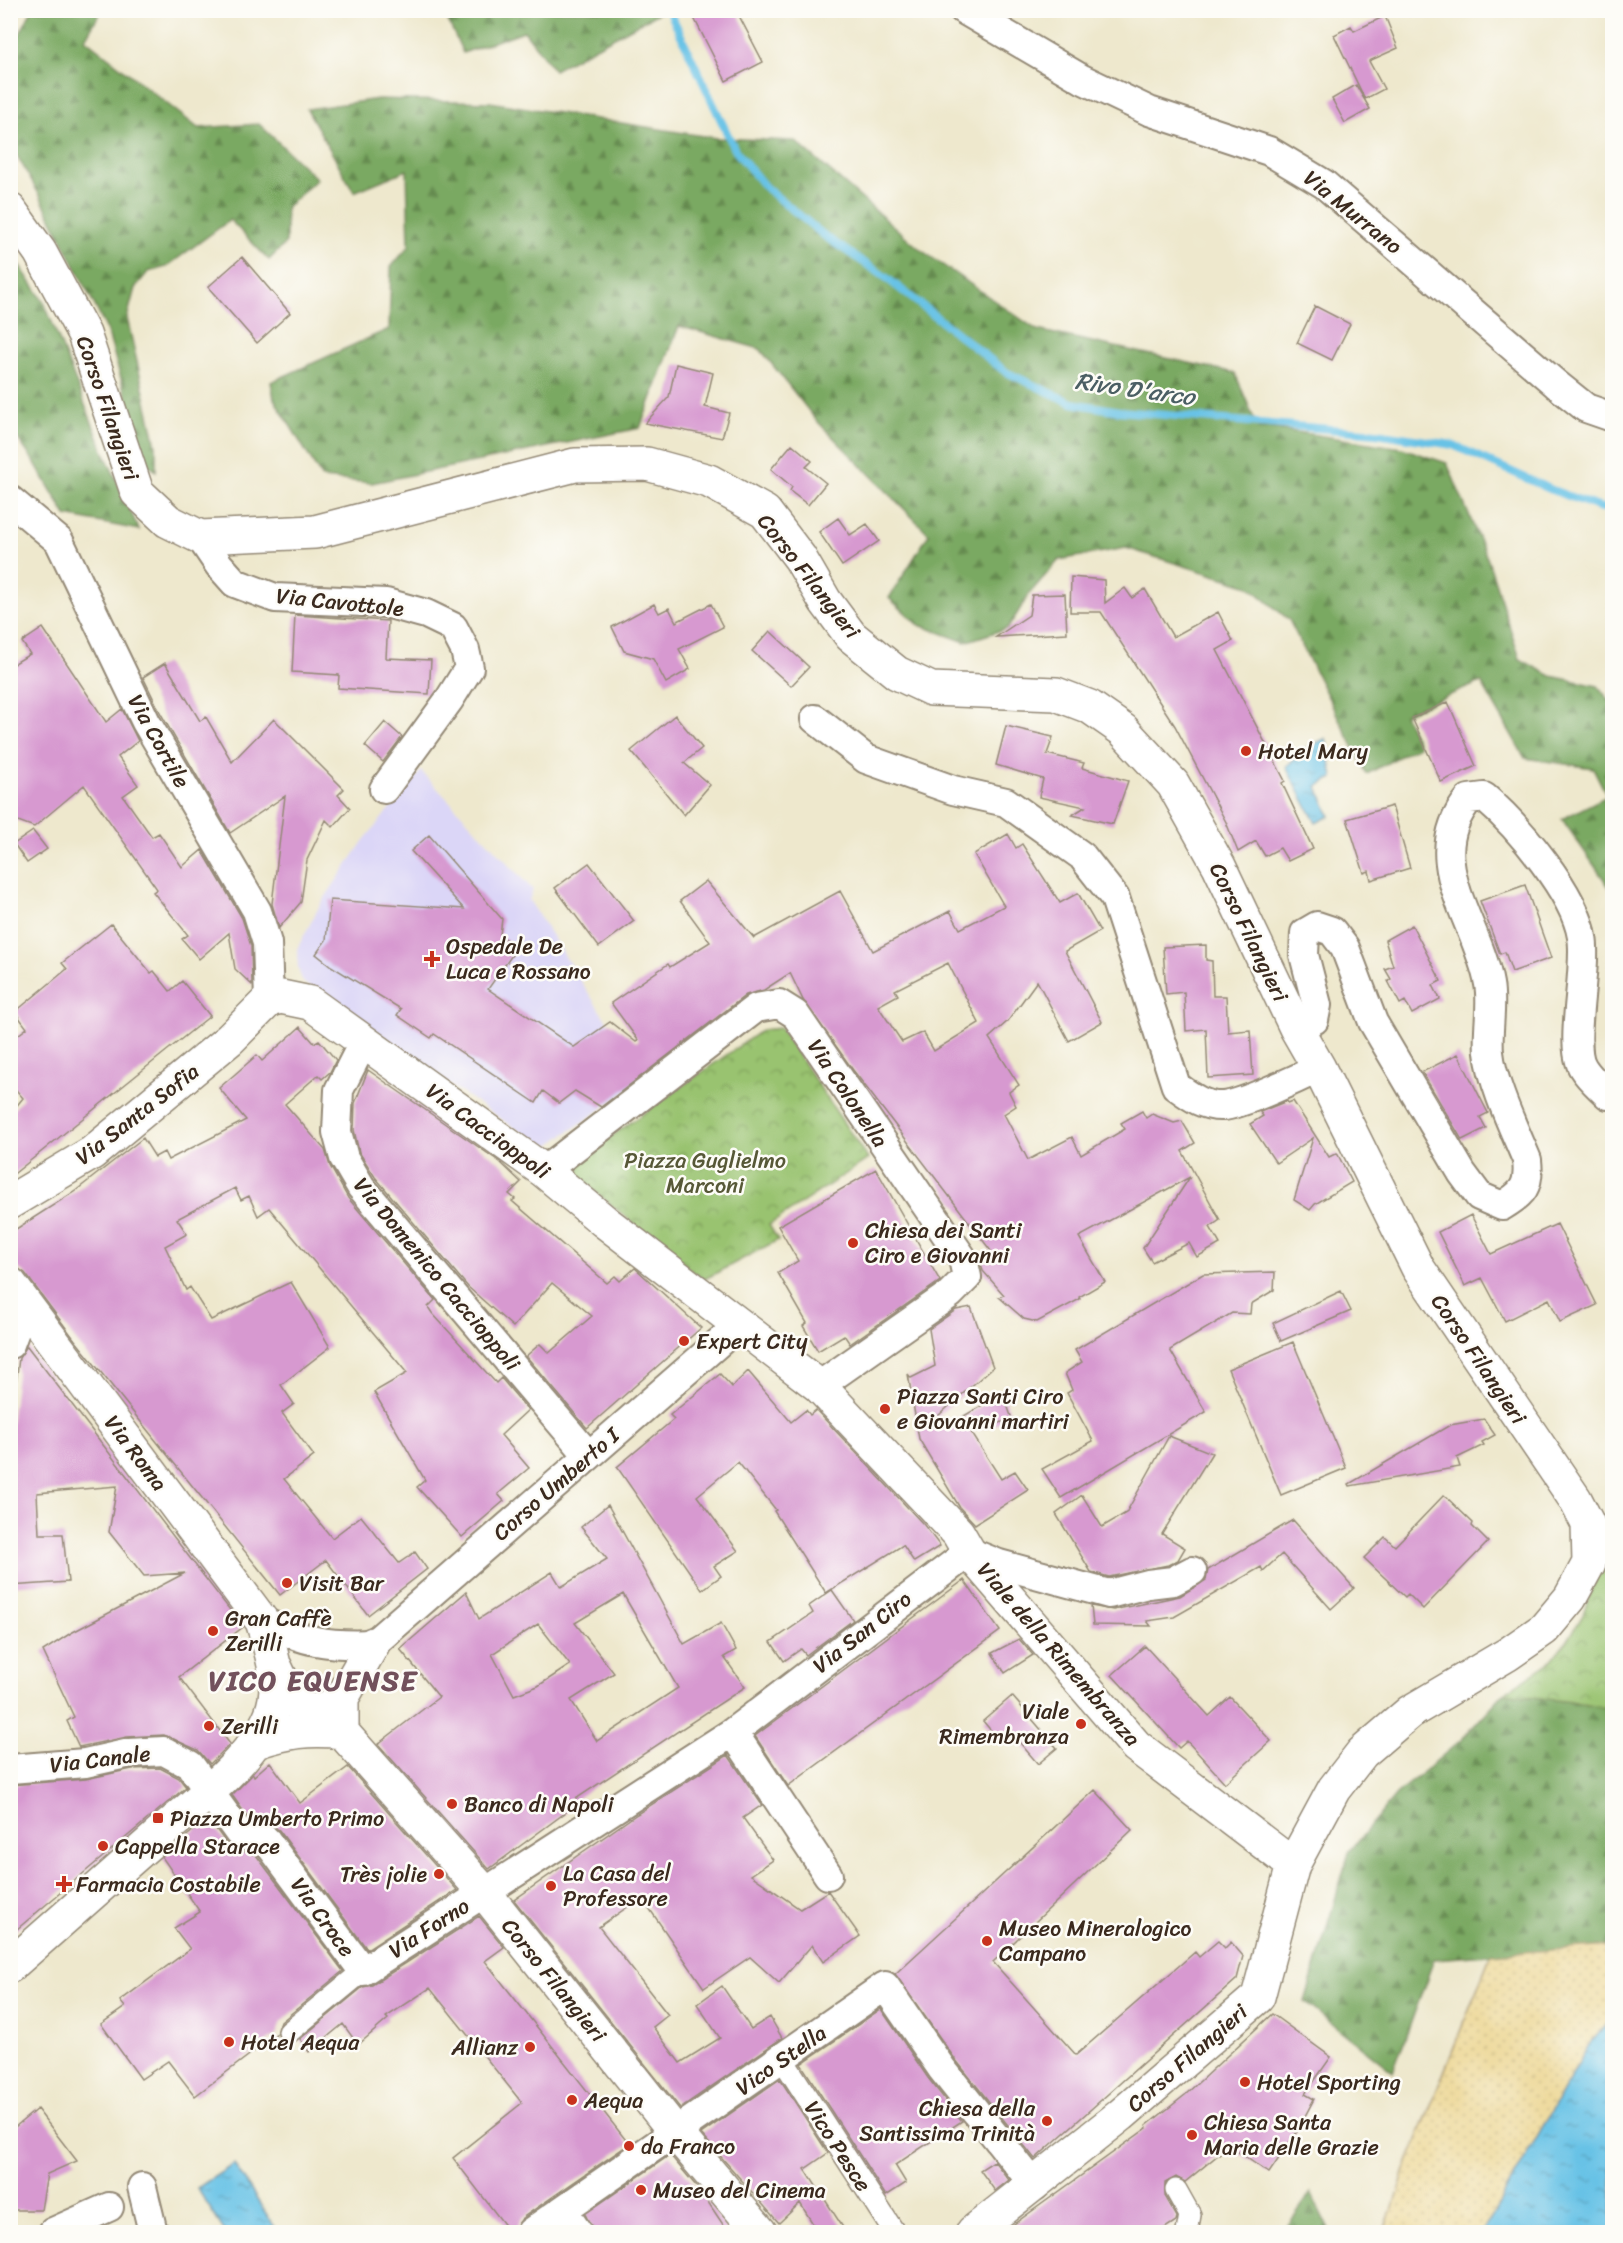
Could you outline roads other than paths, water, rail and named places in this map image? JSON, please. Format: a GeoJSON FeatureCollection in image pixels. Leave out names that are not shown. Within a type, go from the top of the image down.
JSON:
{"type":"FeatureCollection","features":[{"type":"Feature","properties":{"kind":"street","name":"Via Murrano"},"geometry":{"type":"LineString","coordinates":[[964,10],[1101,88],[1149,111],[1269,151],[1324,184],[1556,384],[1586,408],[1612,417]]}},
{"type":"Feature","properties":{"kind":"street","name":"Corso Filangieri"},"geometry":{"type":"LineString","coordinates":[[10,210],[40,252],[84,334],[137,492],[168,521],[200,537],[315,532],[575,465],[647,464],[709,481],[765,512],[800,558],[825,601],[851,636],[897,674],[931,689],[1056,694],[1090,707],[1123,730],[1173,784],[1219,866],[1296,1028],[1319,1068],[1418,1268],[1575,1499],[1588,1524],[1589,1563],[1570,1598],[1544,1629],[1508,1654],[1410,1712],[1362,1753],[1334,1789],[1293,1864],[1258,1997],[1035,2186],[973,2232]]}},
{"type":"Feature","properties":{"kind":"street","name":"Via Cortile"},"geometry":{"type":"LineString","coordinates":[[10,500],[59,541],[146,722],[257,911],[267,943],[269,999]]}},
{"type":"Feature","properties":{"kind":"street","name":"Via Cavottole"},"geometry":{"type":"LineString","coordinates":[[200,537],[219,566],[236,583],[275,598],[386,603],[426,614],[453,627],[465,650],[469,668],[449,700],[384,789]]}},
{"type":"Feature","properties":{"kind":"street"},"geometry":{"type":"LineString","coordinates":[[815,719],[866,759],[953,790],[1006,802],[1082,856],[1115,898],[1176,1086],[1197,1101],[1223,1107],[1296,1080],[1319,1068]]}},
{"type":"Feature","properties":{"kind":"street"},"geometry":{"type":"LineString","coordinates":[[1296,1028],[1314,1020],[1317,1005],[1304,955],[1305,933],[1317,926],[1332,931],[1345,948],[1373,1022],[1462,1173],[1479,1196],[1502,1206],[1519,1196],[1529,1177],[1527,1160],[1489,1055],[1490,984],[1452,879],[1450,861],[1449,834],[1457,813],[1468,799],[1484,797],[1504,814],[1533,850],[1571,907],[1582,935],[1585,962],[1578,1036],[1581,1067],[1608,1095]]}},
{"type":"Feature","properties":{"kind":"street","name":"Via Caccioppoli"},"geometry":{"type":"LineString","coordinates":[[269,999],[281,997],[310,1003],[544,1171],[604,1221],[740,1325]]}},
{"type":"Feature","properties":{"kind":"street","name":"Via Santa Sofia"},"geometry":{"type":"LineString","coordinates":[[10,1202],[92,1153],[230,1040],[269,999]]}},
{"type":"Feature","properties":{"kind":"street","name":"Via Colonella"},"geometry":{"type":"LineString","coordinates":[[544,1171],[756,1008],[779,1004],[795,1014],[963,1259],[967,1277],[950,1294],[819,1386]]}},
{"type":"Feature","properties":{"kind":"street","name":"Via Domenico Caccioppoli"},"geometry":{"type":"LineString","coordinates":[[364,1041],[339,1090],[337,1132],[344,1158],[361,1187],[588,1455]]}},
{"type":"Feature","properties":{"kind":"street"},"geometry":{"type":"LineString","coordinates":[[10,1344],[18,1294]]}},
{"type":"Feature","properties":{"kind":"street","name":"Via Roma"},"geometry":{"type":"LineString","coordinates":[[18,1294],[262,1621]]}},
{"type":"Feature","properties":{"kind":"street"},"geometry":{"type":"LineString","coordinates":[[740,1325],[819,1386],[914,1484],[958,1533],[969,1552],[999,1564],[1109,1594],[1149,1584],[1173,1581],[1192,1571]]}},
{"type":"Feature","properties":{"kind":"street","name":"Corso Umberto I"},"geometry":{"type":"LineString","coordinates":[[373,1644],[740,1325]]}},
{"type":"Feature","properties":{"kind":"street","name":"Viale della Rimembranza"},"geometry":{"type":"LineString","coordinates":[[969,1552],[1136,1746],[1293,1864]]}},
{"type":"Feature","properties":{"kind":"street","name":"Via San Ciro"},"geometry":{"type":"LineString","coordinates":[[484,1892],[733,1732],[969,1552]]}},
{"type":"Feature","properties":{"kind":"street"},"geometry":{"type":"LineString","coordinates":[[262,1621],[305,1640],[334,1646],[373,1644]]}},
{"type":"Feature","properties":{"kind":"street"},"geometry":{"type":"LineString","coordinates":[[262,1621],[275,1666],[294,1701],[316,1712],[327,1710],[342,1698],[373,1644]]}},
{"type":"Feature","properties":{"kind":"street"},"geometry":{"type":"LineString","coordinates":[[10,1966],[209,1791],[256,1742],[272,1714],[276,1690],[275,1666]]}},
{"type":"Feature","properties":{"kind":"street"},"geometry":{"type":"LineString","coordinates":[[256,1742],[288,1732],[310,1729],[342,1732],[342,1698]]}},
{"type":"Feature","properties":{"kind":"street","name":"Corso Filangieri"},"geometry":{"type":"LineString","coordinates":[[342,1732],[484,1892],[676,2133],[760,2232]]}},
{"type":"Feature","properties":{"kind":"street"},"geometry":{"type":"LineString","coordinates":[[733,1732],[828,1875]]}},
{"type":"Feature","properties":{"kind":"street","name":"Via Canale"},"geometry":{"type":"LineString","coordinates":[[10,1769],[85,1763],[130,1753],[164,1751],[190,1765],[209,1791]]}},
{"type":"Feature","properties":{"kind":"street","name":"Via Croce"},"geometry":{"type":"LineString","coordinates":[[209,1791],[239,1833],[266,1840],[363,1971]]}},
{"type":"Feature","properties":{"kind":"street","name":"Via Forno"},"geometry":{"type":"LineString","coordinates":[[289,2032],[363,1971],[484,1892]]}},
{"type":"Feature","properties":{"kind":"street","name":"Vico Stella"},"geometry":{"type":"LineString","coordinates":[[531,2232],[783,2060],[885,1986],[942,2069],[1035,2186]]}},
{"type":"Feature","properties":{"kind":"street","name":"Vico Pesce"},"geometry":{"type":"LineString","coordinates":[[783,2060],[894,2232]]}},
{"type":"Feature","properties":{"kind":"street"},"geometry":{"type":"LineString","coordinates":[[142,2187],[153,2232]]}},
{"type":"Feature","properties":{"kind":"street"},"geometry":{"type":"LineString","coordinates":[[1176,2190],[1190,2216],[1187,2232]]}},
{"type":"Feature","properties":{"kind":"street"},"geometry":{"type":"LineString","coordinates":[[54,2232],[109,2207]]}},
{"type":"Feature","properties":{"kind":"street"},"geometry":{"type":"LineString","coordinates":[[566,2209],[582,2232]]}},
{"type":"Feature","properties":{"kind":"water"},"geometry":{"type":"Polygon","coordinates":[[[1326,738],[1333,778],[1317,786],[1330,816],[1316,823],[1286,767],[1306,748],[1326,738]]]}},
{"type":"Feature","properties":{"kind":"water"},"geometry":{"type":"Polygon","coordinates":[[[1612,2018],[1612,2232],[1483,2232],[1589,2045],[1612,2018]]]}},
{"type":"Feature","properties":{"kind":"water"},"geometry":{"type":"Polygon","coordinates":[[[234,2164],[278,2232],[225,2232],[197,2188],[234,2164]]]}},
{"type":"Feature","properties":{"kind":"waterway","name":"Rivo D'arco"},"geometry":{"type":"LineString","coordinates":[[669,10],[735,150],[765,187],[826,237],[884,276],[1006,372],[1072,403],[1119,411],[1376,433],[1453,445],[1552,490],[1601,508],[1612,508]]}},
{"type":"Feature","properties":{"kind":"place","name":"Hotel Mary"},"geometry":{"type":"Point","coordinates":[1246,751]}},
{"type":"Feature","properties":{"kind":"place","name":"Ospedale De Luca e Rossano"},"geometry":{"type":"Point","coordinates":[432,959]}},
{"type":"Feature","properties":{"kind":"place","name":"Chiesa dei Santi Ciro e Giovanni"},"geometry":{"type":"Point","coordinates":[853,1243]}},
{"type":"Feature","properties":{"kind":"place","name":"Expert City"},"geometry":{"type":"Point","coordinates":[684,1341]}},
{"type":"Feature","properties":{"kind":"place","name":"Piazza Santi Ciro e Giovanni martiri"},"geometry":{"type":"Point","coordinates":[885,1409]}},
{"type":"Feature","properties":{"kind":"place","name":"Visit Bar"},"geometry":{"type":"Point","coordinates":[287,1583]}},
{"type":"Feature","properties":{"kind":"place","name":"Gran Caffè Zerilli"},"geometry":{"type":"Point","coordinates":[213,1631]}},
{"type":"Feature","properties":{"kind":"place","name":"Viale Rimembranza"},"geometry":{"type":"Point","coordinates":[1081,1724]}},
{"type":"Feature","properties":{"kind":"place","name":"Zerilli"},"geometry":{"type":"Point","coordinates":[209,1726]}},
{"type":"Feature","properties":{"kind":"place","name":"Banco di Napoli"},"geometry":{"type":"Point","coordinates":[452,1804]}},
{"type":"Feature","properties":{"kind":"place","name":"Piazza Umberto Primo"},"geometry":{"type":"Point","coordinates":[158,1818]}},
{"type":"Feature","properties":{"kind":"place","name":"Cappella Starace"},"geometry":{"type":"Point","coordinates":[103,1846]}},
{"type":"Feature","properties":{"kind":"place","name":"Très jolie"},"geometry":{"type":"Point","coordinates":[439,1874]}},
{"type":"Feature","properties":{"kind":"place","name":"Farmacia Costabile"},"geometry":{"type":"Point","coordinates":[64,1884]}},
{"type":"Feature","properties":{"kind":"place","name":"La Casa del Professore"},"geometry":{"type":"Point","coordinates":[551,1886]}},
{"type":"Feature","properties":{"kind":"place","name":"Museo Mineralogico Campano"},"geometry":{"type":"Point","coordinates":[987,1941]}},
{"type":"Feature","properties":{"kind":"place","name":"Hotel Aequa"},"geometry":{"type":"Point","coordinates":[229,2042]}},
{"type":"Feature","properties":{"kind":"place","name":"Allianz"},"geometry":{"type":"Point","coordinates":[530,2047]}},
{"type":"Feature","properties":{"kind":"place","name":"Hotel Sporting"},"geometry":{"type":"Point","coordinates":[1245,2082]}},
{"type":"Feature","properties":{"kind":"place","name":"Aequa"},"geometry":{"type":"Point","coordinates":[572,2100]}},
{"type":"Feature","properties":{"kind":"place","name":"Chiesa della Santissima Trinità"},"geometry":{"type":"Point","coordinates":[1047,2121]}},
{"type":"Feature","properties":{"kind":"place","name":"Chiesa Santa Maria delle Grazie"},"geometry":{"type":"Point","coordinates":[1192,2135]}},
{"type":"Feature","properties":{"kind":"place","name":"da Franco"},"geometry":{"type":"Point","coordinates":[629,2146]}},
{"type":"Feature","properties":{"kind":"place","name":"Museo del Cinema"},"geometry":{"type":"Point","coordinates":[641,2190]}},
{"type":"Feature","properties":{"kind":"district","name":"VICO EQUENSE"},"geometry":{"type":"Point","coordinates":[313,1680]}},
{"type":"Feature","properties":{"kind":"park label","name":"Piazza Guglielmo Marconi"},"geometry":{"type":"Point","coordinates":[705,1172]}}]}
